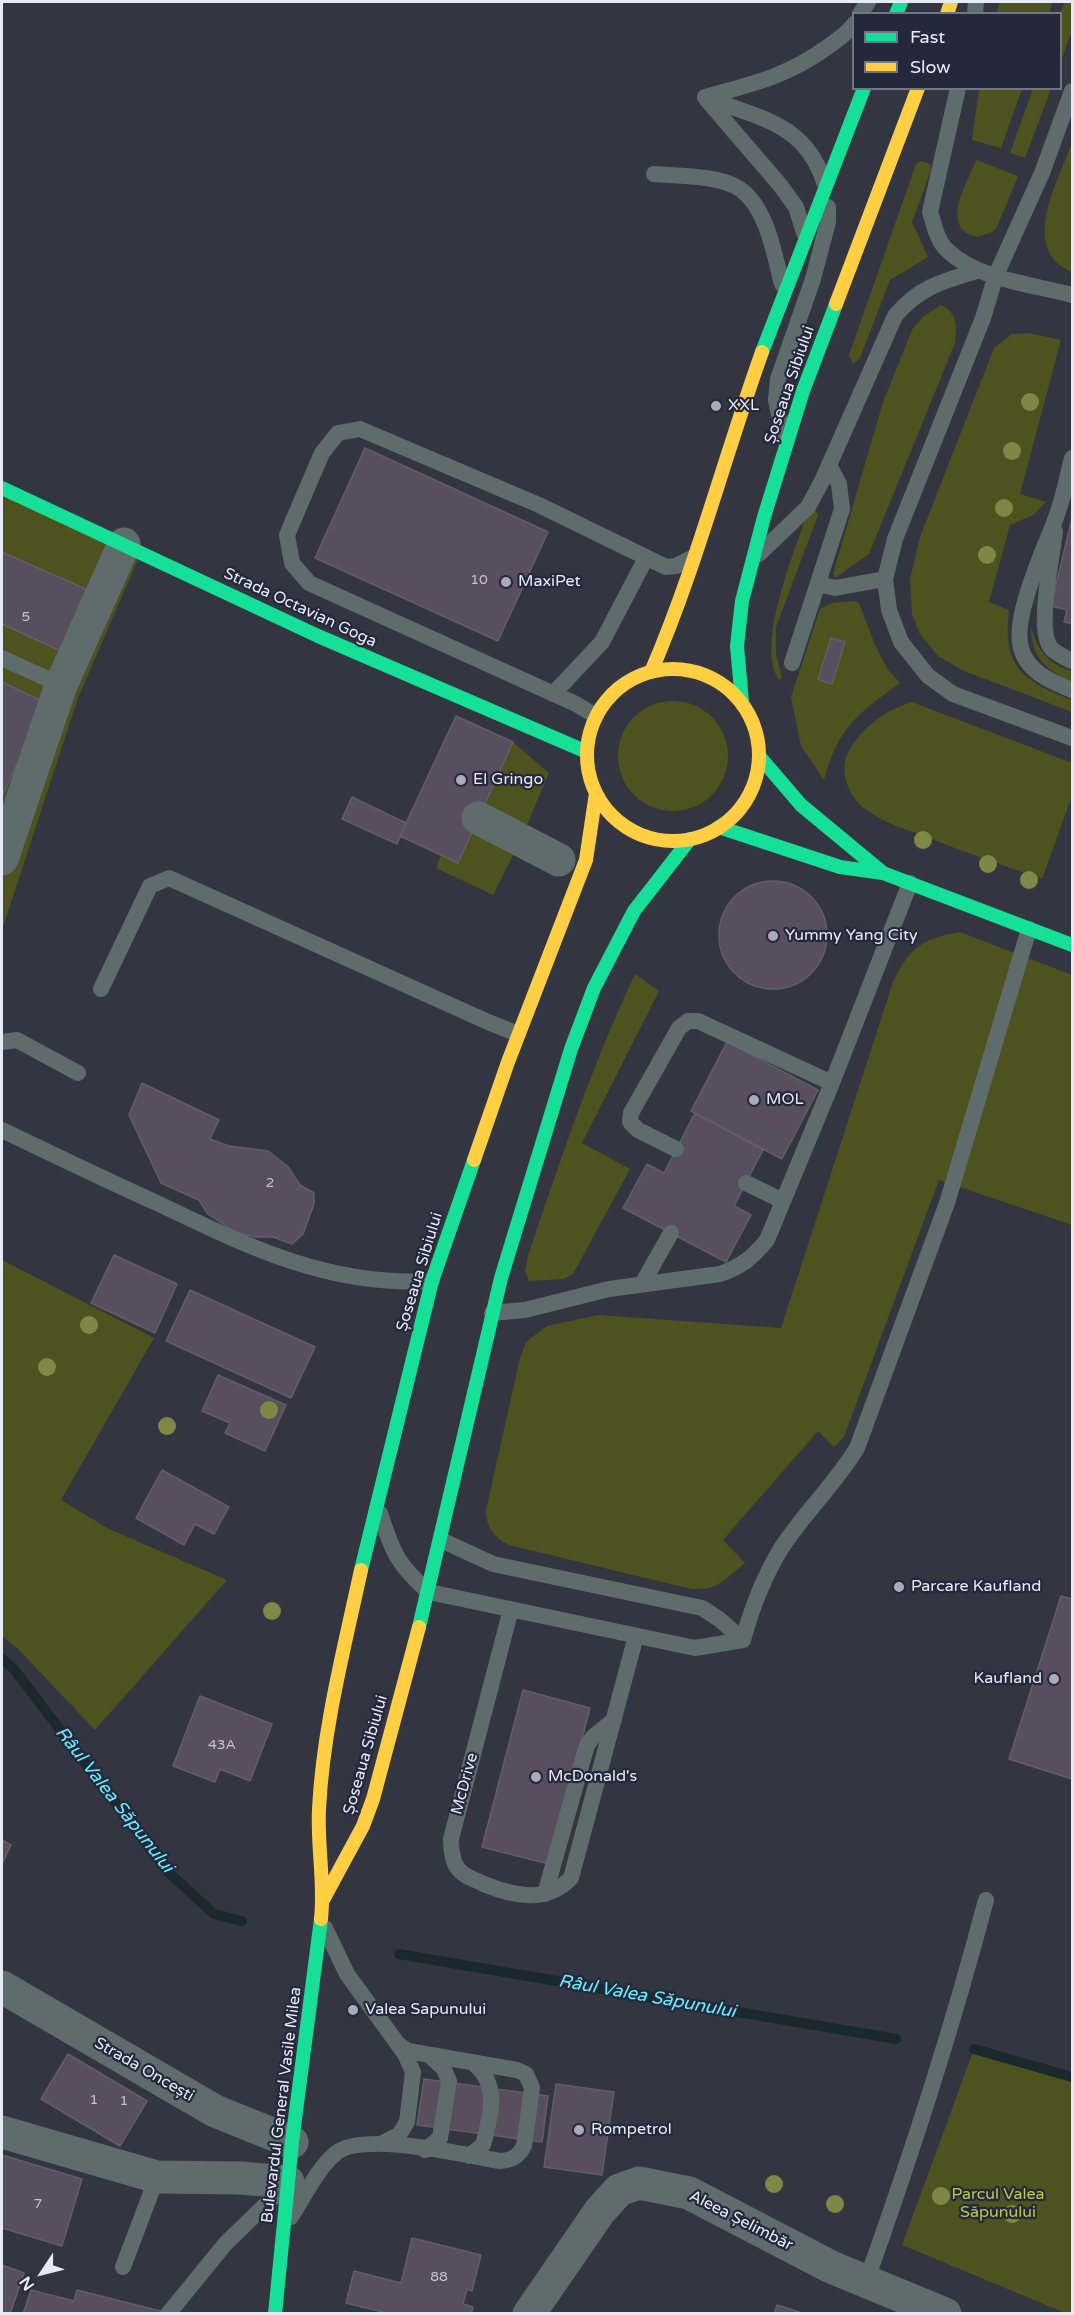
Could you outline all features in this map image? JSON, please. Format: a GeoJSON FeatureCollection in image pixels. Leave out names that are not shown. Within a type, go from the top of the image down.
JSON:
{"type":"FeatureCollection","features":[{"type":"Feature","properties":{"kind":"main road"},"geometry":{"type":"LineString","coordinates":[[651,672],[679,607],[692,558],[784,291],[863,90]]}},
{"type":"Feature","properties":{"kind":"main road","name":"Șoseaua Sibiului"},"geometry":{"type":"LineString","coordinates":[[742,702],[737,646],[742,601],[753,558],[803,391],[917,90]]}},
{"type":"Feature","properties":{"kind":"main road","name":"Strada Octavian Goga"},"geometry":{"type":"LineString","coordinates":[[2,488],[328,641],[587,753]]}},
{"type":"Feature","properties":{"kind":"main road","name":"Șoseaua Sibiului"},"geometry":{"type":"LineString","coordinates":[[670,669],[691,671],[710,677],[742,702],[751,718],[759,756],[756,777],[748,797],[736,814],[719,827],[690,839],[668,840],[636,831],[609,812],[596,793],[589,773],[587,753],[596,716],[619,688],[634,678],[651,672],[670,669]]}},
{"type":"Feature","properties":{"kind":"main road"},"geometry":{"type":"LineString","coordinates":[[759,756],[801,805],[883,873]]}},
{"type":"Feature","properties":{"kind":"main road","name":"Șoseaua Sibiului"},"geometry":{"type":"LineString","coordinates":[[322,1908],[319,1810],[321,1777],[332,1703],[376,1502],[432,1281],[518,1034],[586,860],[596,793]]}},
{"type":"Feature","properties":{"kind":"main road"},"geometry":{"type":"LineString","coordinates":[[719,827],[840,867],[883,873],[1072,945]]}},
{"type":"Feature","properties":{"kind":"main road","name":"Șoseaua Sibiului"},"geometry":{"type":"LineString","coordinates":[[322,1908],[363,1826],[373,1799],[429,1592],[492,1313],[513,1233],[567,1060],[594,988],[634,911],[690,839]]}},
{"type":"Feature","properties":{"kind":"main road","name":"Bulevardul General Vasile Milea"},"geometry":{"type":"LineString","coordinates":[[275,2313],[282,2264],[292,2142],[322,1908]]}},
{"type":"Feature","properties":{"kind":"main road"},"geometry":{"type":"LineString","coordinates":[[282,2264],[284,2313]]}},
{"type":"Feature","properties":{"kind":"street"},"geometry":{"type":"LineString","coordinates":[[2,859],[61,685],[124,544]]}},
{"type":"Feature","properties":{"kind":"street"},"geometry":{"type":"LineString","coordinates":[[478,818],[559,860]]}},
{"type":"Feature","properties":{"kind":"street","name":"Strada Oncești"},"geometry":{"type":"LineString","coordinates":[[2,1987],[215,2111],[292,2142]]}},
{"type":"Feature","properties":{"kind":"street"},"geometry":{"type":"LineString","coordinates":[[2,2132],[157,2177],[240,2178],[288,2182]]}},
{"type":"Feature","properties":{"kind":"street","name":"Aleea Șelimbăr"},"geometry":{"type":"LineString","coordinates":[[529,2313],[600,2211],[619,2190],[639,2183],[689,2193],[831,2267],[945,2313]]}},
{"type":"Feature","properties":{"kind":"lane"},"geometry":{"type":"LineString","coordinates":[[705,98],[779,76],[811,59],[852,27]]}},
{"type":"Feature","properties":{"kind":"lane"},"geometry":{"type":"LineString","coordinates":[[958,90],[930,212],[936,231],[946,249],[978,271],[1072,295]]}},
{"type":"Feature","properties":{"kind":"lane"},"geometry":{"type":"LineString","coordinates":[[1072,92],[1042,173],[996,275],[983,318],[895,539],[885,579],[889,610],[902,642],[928,676],[953,694],[1072,738]]}},
{"type":"Feature","properties":{"kind":"lane"},"geometry":{"type":"LineString","coordinates":[[705,98],[790,130],[818,162],[825,183],[828,222],[813,279],[778,379],[776,400],[786,445]]}},
{"type":"Feature","properties":{"kind":"lane"},"geometry":{"type":"LineString","coordinates":[[705,98],[780,185],[796,207],[805,236]]}},
{"type":"Feature","properties":{"kind":"lane"},"geometry":{"type":"LineString","coordinates":[[654,174],[710,179],[739,188],[756,207],[771,242],[784,291]]}},
{"type":"Feature","properties":{"kind":"lane"},"geometry":{"type":"LineString","coordinates":[[753,558],[808,507],[830,465],[895,316],[906,303],[931,285],[978,271]]}},
{"type":"Feature","properties":{"kind":"lane"},"geometry":{"type":"LineString","coordinates":[[596,716],[553,694],[309,583],[292,563],[287,535],[322,453],[338,433],[360,429],[539,505],[666,567],[675,566],[692,558]]}},
{"type":"Feature","properties":{"kind":"lane"},"geometry":{"type":"LineString","coordinates":[[1072,458],[1056,519],[1045,613],[1046,638],[1052,648],[1072,662]]}},
{"type":"Feature","properties":{"kind":"lane"},"geometry":{"type":"LineString","coordinates":[[792,663],[842,509],[838,484],[830,465]]}},
{"type":"Feature","properties":{"kind":"lane"},"geometry":{"type":"LineString","coordinates":[[1056,519],[1038,560],[1026,602],[1020,633],[1021,648],[1028,661],[1048,681],[1072,690]]}},
{"type":"Feature","properties":{"kind":"lane"},"geometry":{"type":"LineString","coordinates":[[553,694],[602,642],[646,558]]}},
{"type":"Feature","properties":{"kind":"lane"},"geometry":{"type":"LineString","coordinates":[[818,584],[835,588],[885,579]]}},
{"type":"Feature","properties":{"kind":"lane"},"geometry":{"type":"LineString","coordinates":[[2,658],[61,685]]}},
{"type":"Feature","properties":{"kind":"lane"},"geometry":{"type":"LineString","coordinates":[[101,988],[150,886],[169,878],[518,1034]]}},
{"type":"Feature","properties":{"kind":"lane"},"geometry":{"type":"LineString","coordinates":[[492,1313],[525,1310],[642,1284],[735,1269],[752,1258],[767,1240],[832,1083],[910,883]]}},
{"type":"Feature","properties":{"kind":"lane"},"geometry":{"type":"LineString","coordinates":[[743,1640],[754,1602],[783,1546],[841,1474],[857,1448],[947,1203],[1029,929]]}},
{"type":"Feature","properties":{"kind":"lane"},"geometry":{"type":"LineString","coordinates":[[676,1149],[638,1130],[630,1122],[631,1113],[679,1028],[688,1021],[698,1021],[832,1083]]}},
{"type":"Feature","properties":{"kind":"lane"},"geometry":{"type":"LineString","coordinates":[[2,1042],[17,1040],[78,1073]]}},
{"type":"Feature","properties":{"kind":"lane"},"geometry":{"type":"LineString","coordinates":[[2,1130],[249,1247],[301,1266],[398,1282],[432,1281]]}},
{"type":"Feature","properties":{"kind":"lane"},"geometry":{"type":"LineString","coordinates":[[746,1183],[783,1201]]}},
{"type":"Feature","properties":{"kind":"lane"},"geometry":{"type":"LineString","coordinates":[[642,1284],[671,1233]]}},
{"type":"Feature","properties":{"kind":"lane"},"geometry":{"type":"LineString","coordinates":[[376,1502],[389,1543],[406,1574],[429,1592],[695,1648],[743,1640]]}},
{"type":"Feature","properties":{"kind":"lane"},"geometry":{"type":"LineString","coordinates":[[441,1540],[493,1564],[702,1608],[743,1640]]}},
{"type":"Feature","properties":{"kind":"lane","name":"McDrive"},"geometry":{"type":"LineString","coordinates":[[511,1609],[451,1839],[451,1852],[456,1867],[464,1875],[506,1893],[531,1896],[545,1894],[564,1885],[571,1878],[636,1636]]}},
{"type":"Feature","properties":{"kind":"lane"},"geometry":{"type":"LineString","coordinates":[[866,2282],[901,2185],[967,1972],[986,1900]]}},
{"type":"Feature","properties":{"kind":"lane"},"geometry":{"type":"LineString","coordinates":[[322,1908],[336,1955],[347,1974],[399,2045],[415,2078],[407,2122],[399,2135],[383,2143]]}},
{"type":"Feature","properties":{"kind":"lane"},"geometry":{"type":"LineString","coordinates":[[284,2228],[320,2173],[337,2152],[358,2144],[383,2143],[500,2161],[515,2158],[520,2154],[524,2146],[532,2088],[526,2073],[408,2051],[399,2045]]}},
{"type":"Feature","properties":{"kind":"lane"},"geometry":{"type":"LineString","coordinates":[[425,2150],[440,2138],[449,2081],[444,2069],[429,2055]]}},
{"type":"Feature","properties":{"kind":"lane"},"geometry":{"type":"LineString","coordinates":[[469,2156],[483,2145],[492,2088],[486,2076],[473,2062]]}},
{"type":"Feature","properties":{"kind":"lane"},"geometry":{"type":"LineString","coordinates":[[123,2267],[157,2177]]}},
{"type":"Feature","properties":{"kind":"lane"},"geometry":{"type":"LineString","coordinates":[[168,2313],[226,2243],[288,2182]]}},
{"type":"Feature","properties":{"kind":"green space"},"geometry":{"type":"Polygon","coordinates":[[[1000,2],[1053,2],[1049,12],[996,12],[1000,2]]]}},
{"type":"Feature","properties":{"kind":"green space"},"geometry":{"type":"Polygon","coordinates":[[[1065,2],[1072,2],[1072,30],[1062,59],[1062,12],[1065,2]]]}},
{"type":"Feature","properties":{"kind":"green space"},"geometry":{"type":"Polygon","coordinates":[[[979,90],[1022,90],[1001,148],[972,140],[979,90]]]}},
{"type":"Feature","properties":{"kind":"green space"},"geometry":{"type":"Polygon","coordinates":[[[1033,90],[1051,90],[1025,158],[1010,153],[1033,90]]]}},
{"type":"Feature","properties":{"kind":"green space"},"geometry":{"type":"Polygon","coordinates":[[[1072,142],[1072,272],[1056,261],[1047,247],[1045,231],[1052,194],[1072,142]]]}},
{"type":"Feature","properties":{"kind":"green space"},"geometry":{"type":"Polygon","coordinates":[[[976,160],[1018,176],[997,227],[992,232],[978,237],[966,232],[960,225],[957,215],[962,193],[976,160]]]}},
{"type":"Feature","properties":{"kind":"green space"},"geometry":{"type":"Polygon","coordinates":[[[921,161],[930,164],[931,170],[912,222],[928,257],[890,280],[860,358],[853,364],[849,355],[916,164],[921,161]]]}},
{"type":"Feature","properties":{"kind":"green space"},"geometry":{"type":"Polygon","coordinates":[[[941,305],[951,312],[955,321],[955,343],[869,554],[835,578],[833,574],[883,402],[913,328],[924,316],[941,305]]]}},
{"type":"Feature","properties":{"kind":"green space"},"geometry":{"type":"Polygon","coordinates":[[[1029,333],[1061,340],[1020,494],[1046,502],[1033,515],[1010,525],[989,602],[1009,610],[1009,645],[1013,659],[1020,669],[1040,686],[1072,700],[1072,712],[964,671],[938,656],[920,634],[912,614],[910,579],[920,537],[994,348],[1012,334],[1029,333]]]}},
{"type":"Feature","properties":{"kind":"green space"},"geometry":{"type":"Polygon","coordinates":[[[2,488],[141,552],[78,698],[2,930],[2,488]]]}},
{"type":"Feature","properties":{"kind":"green space"},"geometry":{"type":"Polygon","coordinates":[[[815,509],[818,515],[776,627],[776,654],[782,678],[779,680],[773,664],[774,622],[807,513],[815,509]]]}},
{"type":"Feature","properties":{"kind":"green space"},"geometry":{"type":"Polygon","coordinates":[[[853,601],[859,603],[875,645],[888,670],[900,683],[872,704],[851,724],[836,747],[824,780],[801,746],[791,697],[820,609],[831,603],[853,601]]]}},
{"type":"Feature","properties":{"kind":"green space"},"geometry":{"type":"Polygon","coordinates":[[[1031,627],[1045,655],[1057,665],[1072,671],[1072,682],[1055,673],[1042,661],[1034,647],[1031,627]]]}},
{"type":"Feature","properties":{"kind":"green space"},"geometry":{"type":"Polygon","coordinates":[[[673,701],[694,705],[712,717],[724,735],[728,756],[724,777],[712,795],[694,807],[673,811],[652,807],[634,795],[622,777],[618,756],[622,735],[634,717],[652,705],[673,701]]]}},
{"type":"Feature","properties":{"kind":"green space"},"geometry":{"type":"Polygon","coordinates":[[[912,702],[1072,763],[1072,796],[1042,879],[894,825],[871,813],[853,797],[846,782],[844,766],[849,751],[861,734],[876,720],[912,702]]]}},
{"type":"Feature","properties":{"kind":"green space"},"geometry":{"type":"Polygon","coordinates":[[[513,742],[549,773],[521,839],[493,895],[436,868],[441,855],[458,862],[513,742]]]}},
{"type":"Feature","properties":{"kind":"green space"},"geometry":{"type":"Polygon","coordinates":[[[960,932],[1072,975],[1072,1225],[939,1180],[844,1437],[834,1447],[818,1431],[723,1540],[745,1563],[719,1584],[705,1589],[687,1588],[509,1545],[499,1539],[489,1527],[486,1510],[520,1358],[526,1342],[547,1326],[598,1315],[781,1328],[893,982],[905,961],[919,946],[947,934],[960,932]]]}},
{"type":"Feature","properties":{"kind":"green space"},"geometry":{"type":"Polygon","coordinates":[[[635,974],[659,991],[582,1143],[630,1169],[573,1274],[564,1279],[529,1281],[525,1271],[528,1256],[552,1185],[591,1078],[635,974]]]}},
{"type":"Feature","properties":{"kind":"green space"},"geometry":{"type":"Polygon","coordinates":[[[2,1260],[154,1338],[61,1500],[109,1529],[227,1580],[95,1730],[18,1649],[2,1636],[2,1260]]]}},
{"type":"Feature","properties":{"kind":"green space","name":"Parcul Valea Săpunului"},"geometry":{"type":"Polygon","coordinates":[[[974,2049],[1072,2077],[1072,2313],[1065,2313],[902,2245],[974,2049]]]}},
{"type":"Feature","properties":{"kind":"building"},"geometry":{"type":"Polygon","coordinates":[[[365,448],[548,532],[498,641],[315,558],[365,448]]]}},
{"type":"Feature","properties":{"kind":"building"},"geometry":{"type":"Polygon","coordinates":[[[1072,518],[1072,624],[1064,622],[1067,610],[1051,606],[1072,518]]]}},
{"type":"Feature","properties":{"kind":"building"},"geometry":{"type":"Polygon","coordinates":[[[2,552],[88,590],[61,651],[2,624],[2,552]]]}},
{"type":"Feature","properties":{"kind":"building"},"geometry":{"type":"Polygon","coordinates":[[[831,638],[845,642],[832,684],[818,679],[831,638]]]}},
{"type":"Feature","properties":{"kind":"building"},"geometry":{"type":"Polygon","coordinates":[[[2,682],[46,703],[2,796],[2,682]]]}},
{"type":"Feature","properties":{"kind":"building","name":"El Gringo"},"geometry":{"type":"Polygon","coordinates":[[[456,716],[513,742],[458,863],[400,836],[456,716]]]}},
{"type":"Feature","properties":{"kind":"building"},"geometry":{"type":"Polygon","coordinates":[[[352,797],[406,823],[397,844],[342,819],[352,797]]]}},
{"type":"Feature","properties":{"kind":"building","name":"Yummy Yang City"},"geometry":{"type":"Polygon","coordinates":[[[773,881],[794,885],[811,897],[823,914],[827,935],[823,956],[811,973],[794,985],[773,989],[752,985],[735,973],[723,956],[719,935],[723,914],[735,897],[752,885],[773,881]]]}},
{"type":"Feature","properties":{"kind":"building","name":"MOL"},"geometry":{"type":"Polygon","coordinates":[[[727,1042],[818,1090],[782,1159],[691,1111],[727,1042]]]}},
{"type":"Feature","properties":{"kind":"building"},"geometry":{"type":"Polygon","coordinates":[[[142,1083],[219,1120],[210,1139],[229,1146],[268,1151],[288,1167],[300,1185],[314,1193],[314,1204],[303,1234],[292,1244],[273,1237],[255,1237],[235,1232],[208,1214],[199,1200],[161,1183],[129,1115],[142,1083]]]}},
{"type":"Feature","properties":{"kind":"building"},"geometry":{"type":"Polygon","coordinates":[[[695,1113],[763,1150],[734,1206],[751,1215],[726,1262],[623,1208],[647,1164],[664,1173],[695,1113]]]}},
{"type":"Feature","properties":{"kind":"building"},"geometry":{"type":"Polygon","coordinates":[[[114,1255],[177,1284],[155,1333],[91,1303],[114,1255]]]}},
{"type":"Feature","properties":{"kind":"building"},"geometry":{"type":"Polygon","coordinates":[[[190,1290],[315,1347],[291,1398],[166,1341],[190,1290]]]}},
{"type":"Feature","properties":{"kind":"building"},"geometry":{"type":"Polygon","coordinates":[[[218,1375],[286,1405],[265,1451],[225,1433],[230,1423],[202,1411],[218,1375]]]}},
{"type":"Feature","properties":{"kind":"building"},"geometry":{"type":"Polygon","coordinates":[[[162,1470],[229,1507],[214,1534],[195,1524],[184,1545],[136,1518],[162,1470]]]}},
{"type":"Feature","properties":{"kind":"building","name":"Kaufland"},"geometry":{"type":"Polygon","coordinates":[[[1061,1596],[1072,1599],[1072,1779],[1009,1759],[1061,1596]]]}},
{"type":"Feature","properties":{"kind":"building","name":"McDonald's"},"geometry":{"type":"Polygon","coordinates":[[[523,1690],[590,1708],[549,1864],[482,1847],[523,1690]]]}},
{"type":"Feature","properties":{"kind":"building"},"geometry":{"type":"Polygon","coordinates":[[[200,1696],[272,1724],[250,1781],[220,1769],[215,1782],[173,1766],[200,1696]]]}},
{"type":"Feature","properties":{"kind":"building"},"geometry":{"type":"Polygon","coordinates":[[[2,1840],[11,1845],[2,1864],[2,1840]]]}},
{"type":"Feature","properties":{"kind":"building"},"geometry":{"type":"Polygon","coordinates":[[[68,2054],[147,2101],[120,2146],[41,2099],[68,2054]]]}},
{"type":"Feature","properties":{"kind":"building"},"geometry":{"type":"Polygon","coordinates":[[[424,2079],[548,2096],[542,2142],[417,2125],[424,2079]]]}},
{"type":"Feature","properties":{"kind":"building","name":"Rompetrol"},"geometry":{"type":"Polygon","coordinates":[[[556,2084],[614,2092],[602,2175],[544,2167],[556,2084]]]}},
{"type":"Feature","properties":{"kind":"building"},"geometry":{"type":"Polygon","coordinates":[[[2,2155],[82,2179],[62,2246],[2,2228],[2,2155]]]}},
{"type":"Feature","properties":{"kind":"building"},"geometry":{"type":"Polygon","coordinates":[[[412,2238],[481,2255],[472,2291],[467,2289],[463,2304],[473,2307],[471,2314],[391,2314],[346,2303],[354,2271],[401,2283],[412,2238]]]}},
{"type":"Feature","properties":{"kind":"building"},"geometry":{"type":"Polygon","coordinates":[[[2,2265],[24,2273],[10,2314],[2,2314],[2,2265]]]}},
{"type":"Feature","properties":{"kind":"building"},"geometry":{"type":"Polygon","coordinates":[[[31,2290],[74,2301],[77,2290],[172,2314],[23,2314],[31,2290]]]}},
{"type":"Feature","properties":{"kind":"building"},"geometry":{"type":"Polygon","coordinates":[[[777,2305],[805,2314],[774,2314],[777,2305]]]}},
{"type":"Feature","properties":{"kind":"waterway","name":"Râul Valea Săpunului"},"geometry":{"type":"LineString","coordinates":[[2,1659],[14,1669],[167,1871],[214,1914],[242,1921]]}},
{"type":"Feature","properties":{"kind":"waterway","name":"Râul Valea Săpunului"},"geometry":{"type":"LineString","coordinates":[[399,1954],[896,2039]]}},
{"type":"Feature","properties":{"kind":"waterway","name":"Râul Valea Săpunului"},"geometry":{"type":"LineString","coordinates":[[974,2049],[1072,2077]]}},
{"type":"Feature","properties":{"kind":"traffic: fast"},"geometry":{"type":"LineString","coordinates":[[897,12],[901,2]]}},
{"type":"Feature","properties":{"kind":"traffic: fast"},"geometry":{"type":"LineString","coordinates":[[762,352],[863,90]]}},
{"type":"Feature","properties":{"kind":"traffic: fast"},"geometry":{"type":"LineString","coordinates":[[742,702],[737,646],[742,601],[764,517],[803,391],[836,304]]}},
{"type":"Feature","properties":{"kind":"traffic: fast"},"geometry":{"type":"LineString","coordinates":[[2,488],[318,636],[587,752]]}},
{"type":"Feature","properties":{"kind":"traffic: fast"},"geometry":{"type":"LineString","coordinates":[[759,756],[801,805],[883,873]]}},
{"type":"Feature","properties":{"kind":"traffic: fast"},"geometry":{"type":"LineString","coordinates":[[719,827],[840,867],[883,873],[1072,945]]}},
{"type":"Feature","properties":{"kind":"traffic: fast"},"geometry":{"type":"LineString","coordinates":[[419,1627],[501,1278],[571,1049],[594,988],[634,911],[690,839]]}},
{"type":"Feature","properties":{"kind":"traffic: fast"},"geometry":{"type":"LineString","coordinates":[[361,1570],[432,1281],[474,1160]]}},
{"type":"Feature","properties":{"kind":"traffic: fast"},"geometry":{"type":"LineString","coordinates":[[275,2314],[292,2142],[321,1919]]}},
{"type":"Feature","properties":{"kind":"traffic: slow"},"geometry":{"type":"LineString","coordinates":[[948,12],[951,2]]}},
{"type":"Feature","properties":{"kind":"traffic: slow"},"geometry":{"type":"LineString","coordinates":[[836,304],[917,90]]}},
{"type":"Feature","properties":{"kind":"traffic: slow"},"geometry":{"type":"LineString","coordinates":[[651,672],[696,553],[762,352]]}},
{"type":"Feature","properties":{"kind":"traffic: slow"},"geometry":{"type":"LineString","coordinates":[[673,669],[706,676],[734,694],[752,722],[759,755],[752,788],[734,816],[706,834],[673,841],[640,834],[612,816],[594,788],[587,755],[594,722],[612,694],[640,676],[673,669]]}},
{"type":"Feature","properties":{"kind":"traffic: slow"},"geometry":{"type":"LineString","coordinates":[[474,1160],[508,1062],[586,860],[596,793]]}},
{"type":"Feature","properties":{"kind":"traffic: slow"},"geometry":{"type":"LineString","coordinates":[[321,1919],[319,1823],[321,1779],[335,1689],[361,1570]]}},
{"type":"Feature","properties":{"kind":"traffic: slow"},"geometry":{"type":"LineString","coordinates":[[323,1900],[363,1826],[373,1799],[419,1627]]}},
{"type":"Feature","properties":{"kind":"place","name":"XXL"},"geometry":{"type":"Point","coordinates":[716,406]}},
{"type":"Feature","properties":{"kind":"place","name":"MaxiPet"},"geometry":{"type":"Point","coordinates":[506,582]}},
{"type":"Feature","properties":{"kind":"place","name":"El Gringo"},"geometry":{"type":"Point","coordinates":[461,780]}},
{"type":"Feature","properties":{"kind":"place","name":"Yummy Yang City"},"geometry":{"type":"Point","coordinates":[773,936]}},
{"type":"Feature","properties":{"kind":"place","name":"MOL"},"geometry":{"type":"Point","coordinates":[754,1100]}},
{"type":"Feature","properties":{"kind":"place","name":"Parcare Kaufland"},"geometry":{"type":"Point","coordinates":[899,1587]}},
{"type":"Feature","properties":{"kind":"place","name":"Kaufland"},"geometry":{"type":"Point","coordinates":[1054,1679]}},
{"type":"Feature","properties":{"kind":"place","name":"McDonald's"},"geometry":{"type":"Point","coordinates":[536,1777]}},
{"type":"Feature","properties":{"kind":"place","name":"Valea Sapunului"},"geometry":{"type":"Point","coordinates":[353,2010]}},
{"type":"Feature","properties":{"kind":"place","name":"Rompetrol"},"geometry":{"type":"Point","coordinates":[579,2130]}}]}
